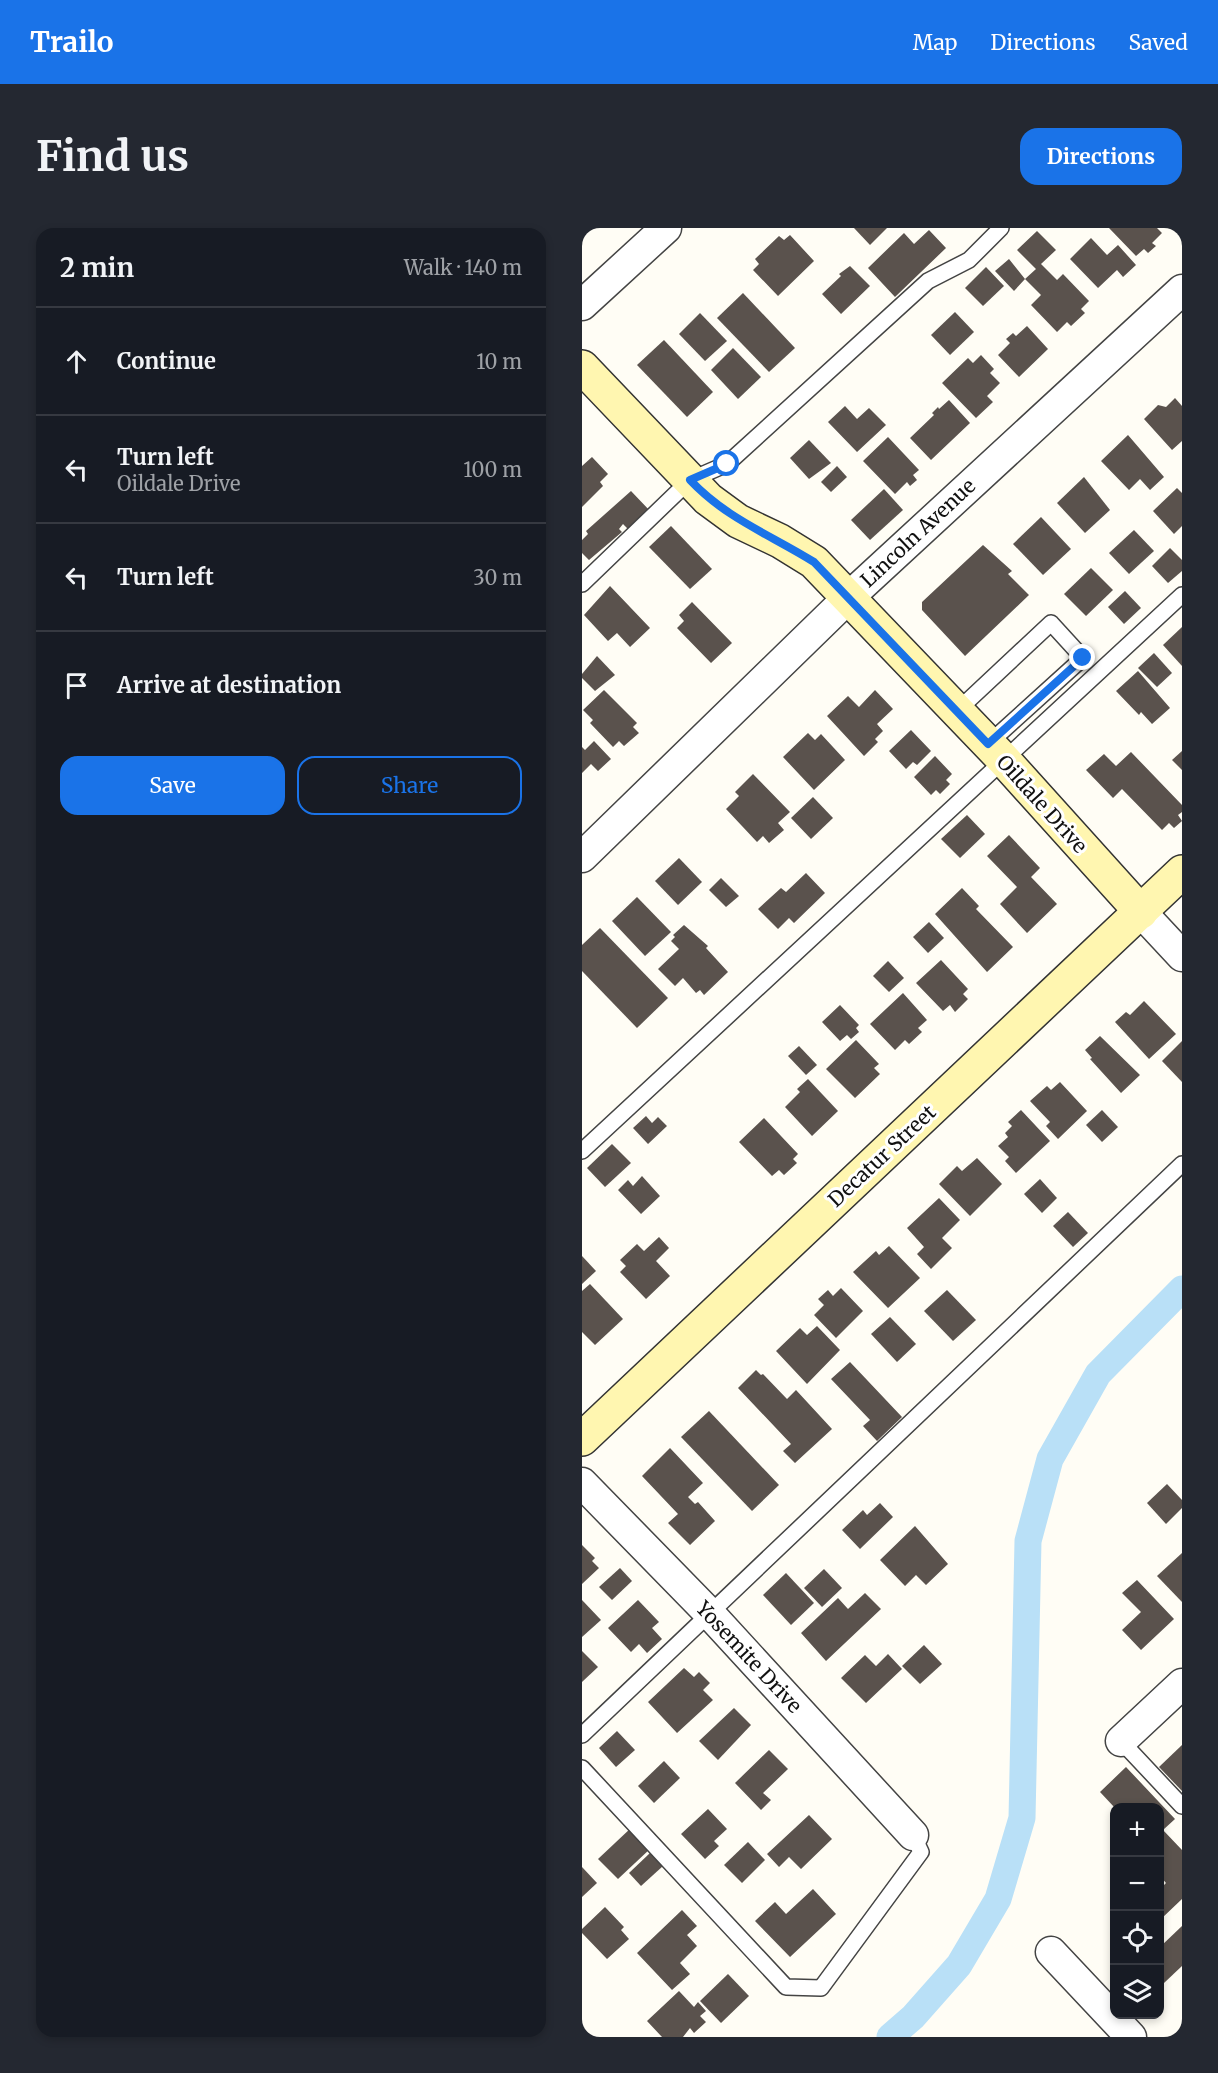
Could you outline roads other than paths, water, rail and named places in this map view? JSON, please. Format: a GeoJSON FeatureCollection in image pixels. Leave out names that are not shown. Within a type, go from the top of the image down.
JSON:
{"type":"FeatureCollection","features":[{"type":"Feature","properties":{"kind":"street"},"geometry":{"type":"LineString","coordinates":[[582,305],[666,228]]}},
{"type":"Feature","properties":{"kind":"street","name":"Lincoln Avenue"},"geometry":{"type":"LineString","coordinates":[[582,857],[849,597],[1182,290]]}},
{"type":"Feature","properties":{"kind":"street","name":"Oildale Drive"},"geometry":{"type":"LineString","coordinates":[[582,367],[708,499],[738,521],[780,541],[814,562],[995,751],[1182,956]]}},
{"type":"Feature","properties":{"kind":"street","name":"Decatur Street"},"geometry":{"type":"LineString","coordinates":[[582,1439],[1182,872]]}},
{"type":"Feature","properties":{"kind":"street","name":"Yosemite Drive"},"geometry":{"type":"LineString","coordinates":[[582,1482],[710,1614],[913,1835]]}},
{"type":"Feature","properties":{"kind":"street"},"geometry":{"type":"LineString","coordinates":[[1121,1741],[1182,1684]]}},
{"type":"Feature","properties":{"kind":"street"},"geometry":{"type":"LineString","coordinates":[[1051,1952],[1131,2037]]}},
{"type":"Feature","properties":{"kind":"lane"},"geometry":{"type":"LineString","coordinates":[[582,584],[690,480],[727,464],[928,282],[969,260],[1001,228]]}},
{"type":"Feature","properties":{"kind":"lane"},"geometry":{"type":"LineString","coordinates":[[995,751],[1182,595]]}},
{"type":"Feature","properties":{"kind":"lane"},"geometry":{"type":"LineString","coordinates":[[582,1151],[995,751],[1083,658],[1051,623],[957,711]]}},
{"type":"Feature","properties":{"kind":"lane"},"geometry":{"type":"LineString","coordinates":[[582,1735],[1182,1164]]}},
{"type":"Feature","properties":{"kind":"lane"},"geometry":{"type":"LineString","coordinates":[[1121,1741],[1182,1806]]}},
{"type":"Feature","properties":{"kind":"lane"},"geometry":{"type":"LineString","coordinates":[[582,1767],[786,1987],[821,1988],[921,1852],[913,1835]]}},
{"type":"Feature","properties":{"kind":"waterway"},"geometry":{"type":"LineString","coordinates":[[890,2037],[913,2017],[959,1965],[998,1899],[1022,1818],[1028,1541],[1050,1459],[1098,1374],[1182,1289]]}}]}
